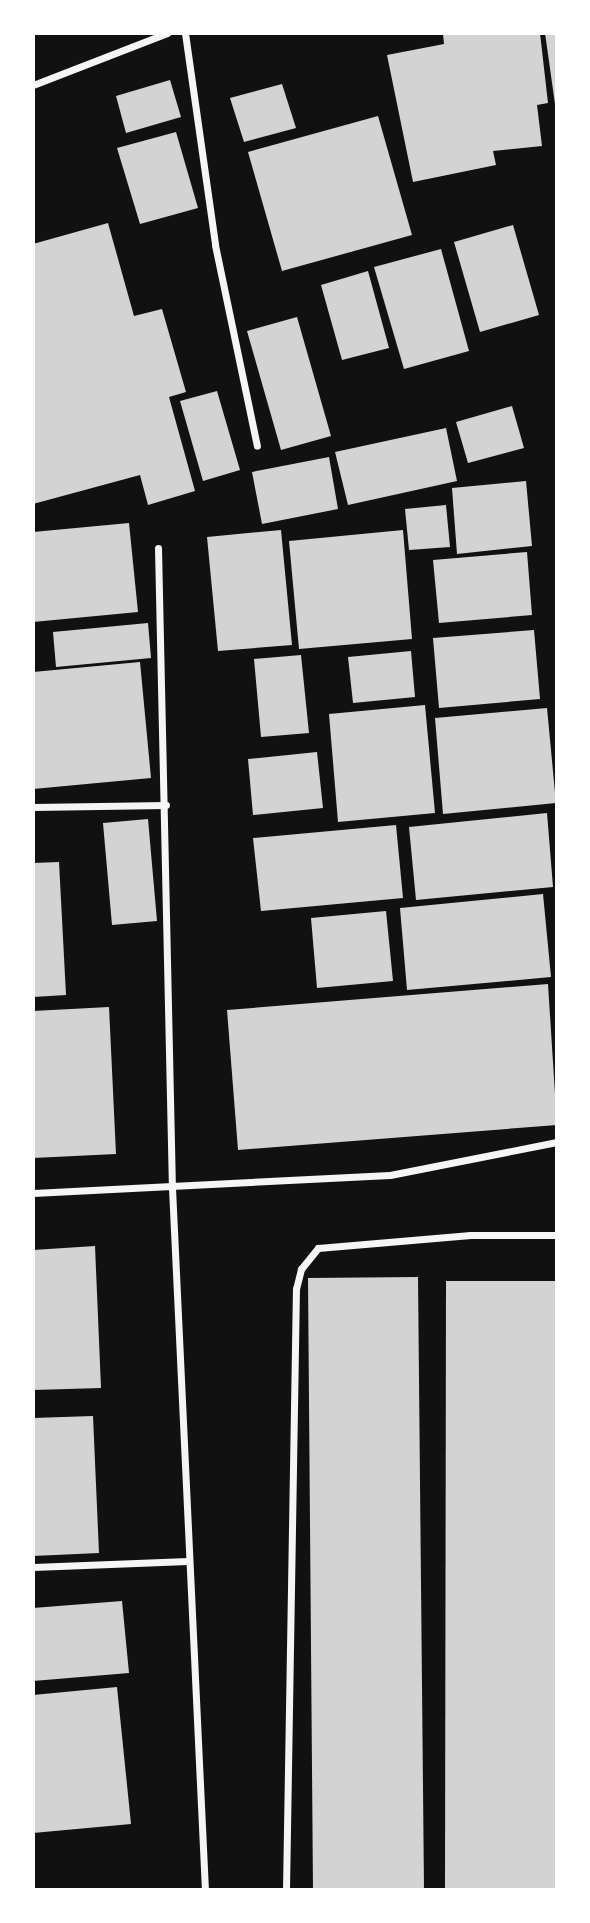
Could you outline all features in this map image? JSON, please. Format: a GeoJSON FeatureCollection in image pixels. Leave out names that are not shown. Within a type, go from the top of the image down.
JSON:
{"type":"FeatureCollection","features":[{"type":"Feature","properties":{"kind":"street"},"geometry":{"type":"LineString","coordinates":[[33,85],[167,33]]}},
{"type":"Feature","properties":{"kind":"street"},"geometry":{"type":"LineString","coordinates":[[185,33],[215,245],[257,446]]}},
{"type":"Feature","properties":{"kind":"street"},"geometry":{"type":"LineString","coordinates":[[158,548],[166,805],[172,1188],[205,1890]]}},
{"type":"Feature","properties":{"kind":"street"},"geometry":{"type":"LineString","coordinates":[[33,807],[166,805]]}},
{"type":"Feature","properties":{"kind":"street"},"geometry":{"type":"LineString","coordinates":[[33,1193],[390,1175],[557,1142]]}},
{"type":"Feature","properties":{"kind":"street"},"geometry":{"type":"LineString","coordinates":[[286,1890],[296,1289],[301,1269],[318,1248],[470,1236],[557,1235]]}},
{"type":"Feature","properties":{"kind":"street"},"geometry":{"type":"LineString","coordinates":[[33,1567],[188,1561]]}},
{"type":"Feature","properties":{"kind":"building"},"geometry":{"type":"Polygon","coordinates":[[[540,33],[548,103],[537,105],[542,146],[493,151],[496,165],[413,182],[387,55],[444,44],[443,34],[540,33]]]}},
{"type":"Feature","properties":{"kind":"building"},"geometry":{"type":"Polygon","coordinates":[[[545,33],[557,33],[557,104],[555,104],[545,33]]]}},
{"type":"Feature","properties":{"kind":"building"},"geometry":{"type":"Polygon","coordinates":[[[170,80],[181,117],[126,133],[116,96],[170,80]]]}},
{"type":"Feature","properties":{"kind":"building"},"geometry":{"type":"Polygon","coordinates":[[[282,84],[296,128],[244,142],[230,98],[282,84]]]}},
{"type":"Feature","properties":{"kind":"building"},"geometry":{"type":"Polygon","coordinates":[[[378,116],[412,235],[282,271],[248,152],[378,116]]]}},
{"type":"Feature","properties":{"kind":"building"},"geometry":{"type":"Polygon","coordinates":[[[176,132],[198,208],[140,224],[117,148],[176,132]]]}},
{"type":"Feature","properties":{"kind":"building"},"geometry":{"type":"Polygon","coordinates":[[[108,223],[134,316],[162,309],[186,392],[169,397],[195,491],[148,505],[140,475],[33,504],[33,244],[108,223]]]}},
{"type":"Feature","properties":{"kind":"building"},"geometry":{"type":"Polygon","coordinates":[[[513,225],[539,315],[480,332],[454,242],[513,225]]]}},
{"type":"Feature","properties":{"kind":"building"},"geometry":{"type":"Polygon","coordinates":[[[441,249],[469,351],[404,369],[374,267],[441,249]]]}},
{"type":"Feature","properties":{"kind":"building"},"geometry":{"type":"Polygon","coordinates":[[[368,271],[389,348],[342,360],[321,285],[368,271]]]}},
{"type":"Feature","properties":{"kind":"building"},"geometry":{"type":"Polygon","coordinates":[[[297,317],[331,436],[281,450],[247,331],[297,317]]]}},
{"type":"Feature","properties":{"kind":"building"},"geometry":{"type":"Polygon","coordinates":[[[217,391],[240,470],[203,481],[180,401],[217,391]]]}},
{"type":"Feature","properties":{"kind":"building"},"geometry":{"type":"Polygon","coordinates":[[[512,406],[524,448],[468,463],[456,422],[512,406]]]}},
{"type":"Feature","properties":{"kind":"building"},"geometry":{"type":"Polygon","coordinates":[[[446,428],[457,481],[348,505],[335,452],[446,428]]]}},
{"type":"Feature","properties":{"kind":"building"},"geometry":{"type":"Polygon","coordinates":[[[329,457],[338,509],[262,524],[252,472],[329,457]]]}},
{"type":"Feature","properties":{"kind":"building"},"geometry":{"type":"Polygon","coordinates":[[[526,481],[532,546],[457,554],[452,488],[526,481]]]}},
{"type":"Feature","properties":{"kind":"building"},"geometry":{"type":"Polygon","coordinates":[[[446,505],[450,547],[409,550],[405,509],[446,505]]]}},
{"type":"Feature","properties":{"kind":"building"},"geometry":{"type":"Polygon","coordinates":[[[129,523],[138,612],[33,622],[33,532],[129,523]]]}},
{"type":"Feature","properties":{"kind":"building"},"geometry":{"type":"Polygon","coordinates":[[[281,530],[292,645],[218,651],[207,537],[281,530]]]}},
{"type":"Feature","properties":{"kind":"building"},"geometry":{"type":"Polygon","coordinates":[[[403,530],[412,639],[299,649],[289,541],[403,530]]]}},
{"type":"Feature","properties":{"kind":"building"},"geometry":{"type":"Polygon","coordinates":[[[527,552],[532,615],[439,623],[433,560],[527,552]]]}},
{"type":"Feature","properties":{"kind":"building"},"geometry":{"type":"Polygon","coordinates":[[[148,623],[151,658],[56,667],[53,632],[148,623]]]}},
{"type":"Feature","properties":{"kind":"building"},"geometry":{"type":"Polygon","coordinates":[[[534,630],[540,699],[439,708],[433,638],[534,630]]]}},
{"type":"Feature","properties":{"kind":"building"},"geometry":{"type":"Polygon","coordinates":[[[411,651],[415,697],[353,703],[348,657],[411,651]]]}},
{"type":"Feature","properties":{"kind":"building"},"geometry":{"type":"Polygon","coordinates":[[[301,655],[309,733],[261,737],[254,659],[301,655]]]}},
{"type":"Feature","properties":{"kind":"building"},"geometry":{"type":"Polygon","coordinates":[[[140,662],[151,778],[33,789],[33,672],[140,662]]]}},
{"type":"Feature","properties":{"kind":"building"},"geometry":{"type":"Polygon","coordinates":[[[425,705],[435,813],[338,822],[329,714],[425,705]]]}},
{"type":"Feature","properties":{"kind":"building"},"geometry":{"type":"Polygon","coordinates":[[[547,708],[556,803],[443,814],[435,718],[547,708]]]}},
{"type":"Feature","properties":{"kind":"building"},"geometry":{"type":"Polygon","coordinates":[[[317,752],[323,808],[253,815],[248,759],[317,752]]]}},
{"type":"Feature","properties":{"kind":"building"},"geometry":{"type":"Polygon","coordinates":[[[547,813],[553,887],[416,900],[409,827],[547,813]]]}},
{"type":"Feature","properties":{"kind":"building"},"geometry":{"type":"Polygon","coordinates":[[[148,819],[157,921],[112,925],[103,823],[148,819]]]}},
{"type":"Feature","properties":{"kind":"building"},"geometry":{"type":"Polygon","coordinates":[[[396,825],[403,898],[261,911],[253,838],[396,825]]]}},
{"type":"Feature","properties":{"kind":"building"},"geometry":{"type":"Polygon","coordinates":[[[59,862],[66,995],[33,997],[33,863],[59,862]]]}},
{"type":"Feature","properties":{"kind":"building"},"geometry":{"type":"Polygon","coordinates":[[[543,894],[551,977],[407,990],[400,908],[543,894]]]}},
{"type":"Feature","properties":{"kind":"building"},"geometry":{"type":"Polygon","coordinates":[[[386,911],[393,981],[317,988],[311,918],[386,911]]]}},
{"type":"Feature","properties":{"kind":"building"},"geometry":{"type":"Polygon","coordinates":[[[548,984],[557,1125],[238,1150],[227,1010],[548,984]]]}},
{"type":"Feature","properties":{"kind":"building"},"geometry":{"type":"Polygon","coordinates":[[[109,1007],[116,1154],[33,1158],[33,1011],[109,1007]]]}},
{"type":"Feature","properties":{"kind":"building"},"geometry":{"type":"Polygon","coordinates":[[[95,1246],[101,1388],[33,1390],[33,1250],[95,1246]]]}},
{"type":"Feature","properties":{"kind":"building"},"geometry":{"type":"Polygon","coordinates":[[[418,1277],[424,1890],[313,1890],[308,1278],[418,1277]]]}},
{"type":"Feature","properties":{"kind":"building"},"geometry":{"type":"Polygon","coordinates":[[[446,1281],[557,1281],[557,1890],[445,1890],[446,1281]]]}},
{"type":"Feature","properties":{"kind":"building"},"geometry":{"type":"Polygon","coordinates":[[[93,1416],[99,1553],[33,1556],[33,1418],[93,1416]]]}},
{"type":"Feature","properties":{"kind":"building"},"geometry":{"type":"Polygon","coordinates":[[[122,1601],[129,1673],[33,1681],[33,1608],[122,1601]]]}},
{"type":"Feature","properties":{"kind":"building"},"geometry":{"type":"Polygon","coordinates":[[[117,1687],[131,1824],[33,1833],[33,1695],[117,1687]]]}}]}
